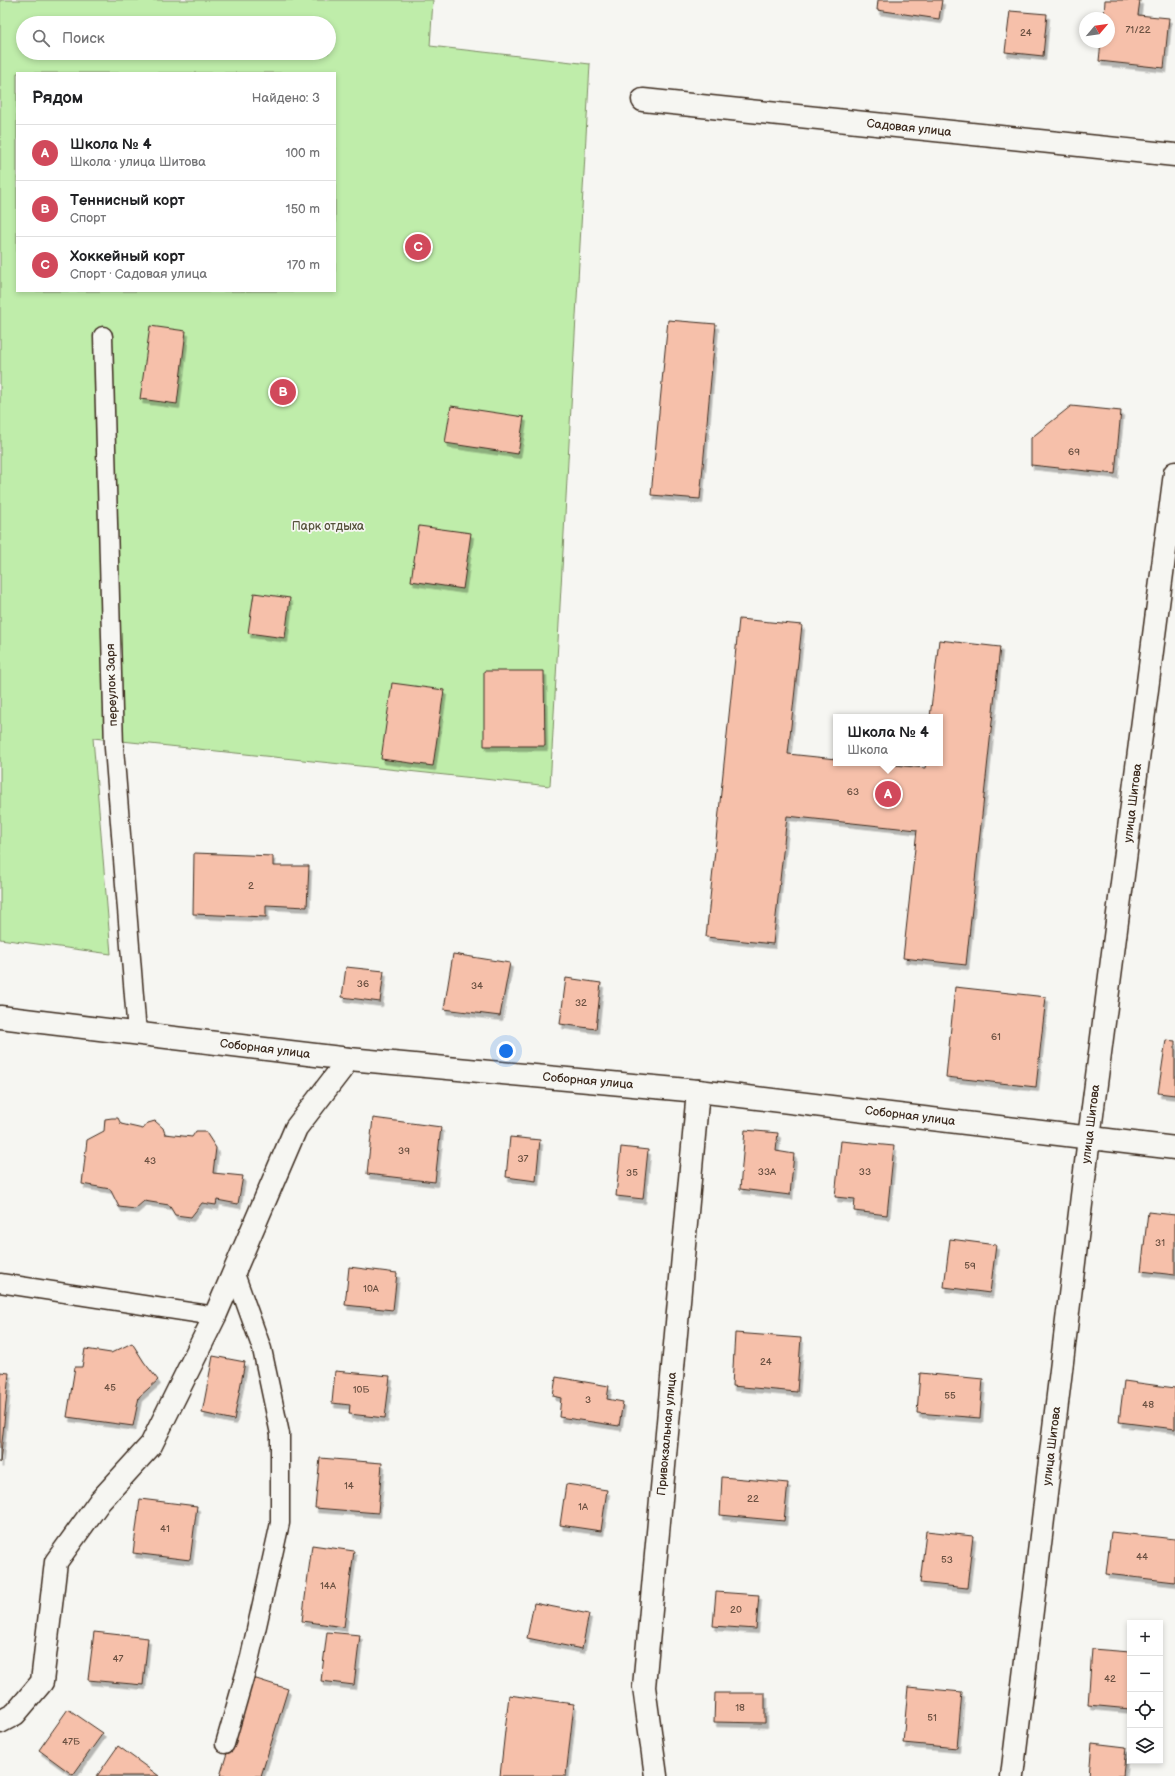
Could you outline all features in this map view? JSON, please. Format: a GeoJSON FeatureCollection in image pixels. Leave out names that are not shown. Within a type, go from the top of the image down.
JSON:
{"type":"FeatureCollection","features":[{"type":"Feature","properties":{"kind":"street","name":"Садовая улица"},"geometry":{"type":"LineString","coordinates":[[643,100],[1175,155]]}},
{"type":"Feature","properties":{"kind":"street","name":"улица Шитова"},"geometry":{"type":"LineString","coordinates":[[1012,1776],[1089,1138],[1175,473]]}},
{"type":"Feature","properties":{"kind":"street","name":"Соборная улица"},"geometry":{"type":"LineString","coordinates":[[0,1017],[349,1059],[698,1091],[1175,1148]]}},
{"type":"Feature","properties":{"kind":"street"},"geometry":{"type":"LineString","coordinates":[[0,1722],[15,1714],[42,1682],[56,1562],[100,1501],[151,1445],[215,1316],[296,1128],[349,1059]]}},
{"type":"Feature","properties":{"kind":"street","name":"Привокзальная улица"},"geometry":{"type":"LineString","coordinates":[[656,1776],[644,1687],[698,1091]]}},
{"type":"Feature","properties":{"kind":"lane","name":"переулок Заря"},"geometry":{"type":"LineString","coordinates":[[103,336],[114,748],[137,1033]]}},
{"type":"Feature","properties":{"kind":"lane"},"geometry":{"type":"LineString","coordinates":[[225,1744],[250,1657],[280,1523],[280,1434],[262,1348],[234,1271]]}},
{"type":"Feature","properties":{"kind":"lane"},"geometry":{"type":"LineString","coordinates":[[0,1283],[215,1316]]}},
{"type":"Feature","properties":{"kind":"green space","name":"Парк отдыха"},"geometry":{"type":"Polygon","coordinates":[[[0,0],[433,0],[430,46],[590,64],[550,786],[93,738],[111,954],[0,939],[0,0]]]}},
{"type":"Feature","properties":{"kind":"building"},"geometry":{"type":"Polygon","coordinates":[[[878,0],[942,0],[939,19],[877,10],[878,0]]]}},
{"type":"Feature","properties":{"kind":"building"},"geometry":{"type":"Polygon","coordinates":[[[1105,0],[1140,0],[1138,15],[1169,18],[1164,68],[1099,61],[1100,48],[1115,48],[1115,12],[1104,12],[1105,0]]]}},
{"type":"Feature","properties":{"kind":"building"},"geometry":{"type":"Polygon","coordinates":[[[1010,11],[1047,14],[1043,56],[1005,52],[1010,11]]]}},
{"type":"Feature","properties":{"kind":"building"},"geometry":{"type":"Polygon","coordinates":[[[668,320],[716,324],[700,499],[651,495],[668,320]]]}},
{"type":"Feature","properties":{"kind":"building"},"geometry":{"type":"Polygon","coordinates":[[[150,326],[186,331],[177,404],[140,399],[150,326]]]}},
{"type":"Feature","properties":{"kind":"building"},"geometry":{"type":"Polygon","coordinates":[[[451,406],[524,417],[518,454],[445,443],[451,406]]]}},
{"type":"Feature","properties":{"kind":"building"},"geometry":{"type":"Polygon","coordinates":[[[1071,406],[1121,411],[1115,474],[1031,465],[1031,438],[1071,406]]]}},
{"type":"Feature","properties":{"kind":"building"},"geometry":{"type":"Polygon","coordinates":[[[419,526],[471,533],[463,589],[411,581],[419,526]]]}},
{"type":"Feature","properties":{"kind":"building"},"geometry":{"type":"Polygon","coordinates":[[[254,593],[290,598],[285,638],[248,633],[254,593]]]}},
{"type":"Feature","properties":{"kind":"building"},"geometry":{"type":"Polygon","coordinates":[[[739,619],[802,625],[788,754],[833,759],[833,766],[905,766],[925,768],[925,766],[943,766],[943,714],[930,714],[939,640],[1000,647],[966,965],[903,958],[917,830],[787,816],[773,944],[706,937],[739,619]]]}},
{"type":"Feature","properties":{"kind":"building"},"geometry":{"type":"Polygon","coordinates":[[[484,671],[544,671],[545,746],[484,746],[484,671]]]}},
{"type":"Feature","properties":{"kind":"building"},"geometry":{"type":"Polygon","coordinates":[[[392,683],[444,690],[433,766],[381,759],[392,683]]]}},
{"type":"Feature","properties":{"kind":"building"},"geometry":{"type":"Polygon","coordinates":[[[194,853],[273,856],[273,866],[309,866],[307,907],[266,905],[266,917],[193,914],[194,853]]]}},
{"type":"Feature","properties":{"kind":"building"},"geometry":{"type":"Polygon","coordinates":[[[453,954],[510,963],[500,1016],[444,1009],[453,954]]]}},
{"type":"Feature","properties":{"kind":"building"},"geometry":{"type":"Polygon","coordinates":[[[346,967],[384,971],[380,1002],[342,997],[346,967]]]}},
{"type":"Feature","properties":{"kind":"building"},"geometry":{"type":"Polygon","coordinates":[[[566,978],[601,983],[596,1029],[560,1024],[566,978]]]}},
{"type":"Feature","properties":{"kind":"building"},"geometry":{"type":"Polygon","coordinates":[[[955,987],[1046,997],[1036,1087],[946,1077],[955,987]]]}},
{"type":"Feature","properties":{"kind":"building"},"geometry":{"type":"Polygon","coordinates":[[[1166,1040],[1175,1041],[1175,1095],[1158,1093],[1166,1040]]]}},
{"type":"Feature","properties":{"kind":"building"},"geometry":{"type":"Polygon","coordinates":[[[118,1118],[121,1124],[143,1129],[148,1123],[155,1121],[163,1128],[165,1134],[192,1137],[196,1131],[205,1131],[216,1148],[213,1173],[243,1176],[238,1204],[217,1200],[216,1205],[202,1203],[191,1217],[175,1215],[169,1205],[144,1201],[135,1209],[119,1207],[110,1189],[82,1184],[87,1140],[104,1131],[105,1119],[118,1118]]]}},
{"type":"Feature","properties":{"kind":"building"},"geometry":{"type":"Polygon","coordinates":[[[373,1118],[441,1127],[435,1182],[367,1174],[373,1118]]]}},
{"type":"Feature","properties":{"kind":"building"},"geometry":{"type":"Polygon","coordinates":[[[745,1130],[778,1133],[776,1151],[794,1154],[790,1195],[740,1189],[745,1130]]]}},
{"type":"Feature","properties":{"kind":"building"},"geometry":{"type":"Polygon","coordinates":[[[510,1137],[540,1140],[536,1181],[506,1177],[510,1137]]]}},
{"type":"Feature","properties":{"kind":"building"},"geometry":{"type":"Polygon","coordinates":[[[841,1141],[894,1146],[887,1215],[854,1211],[855,1199],[835,1197],[841,1141]]]}},
{"type":"Feature","properties":{"kind":"building"},"geometry":{"type":"Polygon","coordinates":[[[621,1147],[648,1150],[643,1199],[616,1196],[621,1147]]]}},
{"type":"Feature","properties":{"kind":"building"},"geometry":{"type":"Polygon","coordinates":[[[1148,1212],[1175,1215],[1175,1275],[1141,1271],[1148,1212]]]}},
{"type":"Feature","properties":{"kind":"building"},"geometry":{"type":"Polygon","coordinates":[[[950,1239],[996,1245],[990,1293],[944,1287],[950,1239]]]}},
{"type":"Feature","properties":{"kind":"building"},"geometry":{"type":"Polygon","coordinates":[[[349,1267],[397,1273],[393,1310],[345,1305],[349,1267]]]}},
{"type":"Feature","properties":{"kind":"building"},"geometry":{"type":"Polygon","coordinates":[[[735,1333],[801,1338],[797,1392],[732,1386],[735,1333]]]}},
{"type":"Feature","properties":{"kind":"building"},"geometry":{"type":"Polygon","coordinates":[[[132,1343],[158,1380],[139,1397],[133,1426],[67,1417],[75,1367],[82,1367],[85,1349],[111,1353],[132,1343]]]}},
{"type":"Feature","properties":{"kind":"building"},"geometry":{"type":"Polygon","coordinates":[[[213,1356],[245,1362],[234,1420],[202,1413],[213,1356]]]}},
{"type":"Feature","properties":{"kind":"building"},"geometry":{"type":"Polygon","coordinates":[[[335,1371],[390,1376],[385,1418],[349,1414],[350,1405],[332,1403],[335,1371]]]}},
{"type":"Feature","properties":{"kind":"building"},"geometry":{"type":"Polygon","coordinates":[[[0,1372],[9,1373],[0,1463],[0,1372]]]}},
{"type":"Feature","properties":{"kind":"building"},"geometry":{"type":"Polygon","coordinates":[[[920,1373],[983,1379],[980,1418],[917,1413],[920,1373]]]}},
{"type":"Feature","properties":{"kind":"building"},"geometry":{"type":"Polygon","coordinates":[[[556,1377],[609,1386],[607,1399],[623,1402],[619,1426],[559,1417],[561,1398],[553,1396],[556,1377]]]}},
{"type":"Feature","properties":{"kind":"building"},"geometry":{"type":"Polygon","coordinates":[[[1124,1381],[1175,1388],[1175,1429],[1119,1422],[1124,1381]]]}},
{"type":"Feature","properties":{"kind":"building"},"geometry":{"type":"Polygon","coordinates":[[[320,1458],[382,1463],[378,1513],[315,1508],[320,1458]]]}},
{"type":"Feature","properties":{"kind":"building"},"geometry":{"type":"Polygon","coordinates":[[[722,1477],[788,1483],[784,1521],[720,1515],[722,1477]]]}},
{"type":"Feature","properties":{"kind":"building"},"geometry":{"type":"Polygon","coordinates":[[[566,1484],[607,1490],[601,1531],[560,1525],[566,1484]]]}},
{"type":"Feature","properties":{"kind":"building"},"geometry":{"type":"Polygon","coordinates":[[[140,1499],[197,1506],[190,1560],[133,1553],[140,1499]]]}},
{"type":"Feature","properties":{"kind":"building"},"geometry":{"type":"Polygon","coordinates":[[[926,1531],[973,1536],[967,1588],[920,1583],[926,1531]]]}},
{"type":"Feature","properties":{"kind":"building"},"geometry":{"type":"Polygon","coordinates":[[[1111,1532],[1175,1539],[1175,1582],[1106,1574],[1111,1532]]]}},
{"type":"Feature","properties":{"kind":"building"},"geometry":{"type":"Polygon","coordinates":[[[312,1545],[354,1551],[344,1627],[302,1621],[312,1545]]]}},
{"type":"Feature","properties":{"kind":"building"},"geometry":{"type":"Polygon","coordinates":[[[716,1592],[759,1595],[756,1629],[713,1626],[716,1592]]]}},
{"type":"Feature","properties":{"kind":"building"},"geometry":{"type":"Polygon","coordinates":[[[534,1603],[589,1614],[582,1649],[527,1638],[534,1603]]]}},
{"type":"Feature","properties":{"kind":"building"},"geometry":{"type":"Polygon","coordinates":[[[94,1632],[148,1638],[143,1685],[88,1680],[94,1632]]]}},
{"type":"Feature","properties":{"kind":"building"},"geometry":{"type":"Polygon","coordinates":[[[327,1632],[360,1635],[354,1685],[321,1681],[327,1632]]]}},
{"type":"Feature","properties":{"kind":"building"},"geometry":{"type":"Polygon","coordinates":[[[1092,1649],[1127,1652],[1127,1709],[1088,1705],[1092,1649]]]}},
{"type":"Feature","properties":{"kind":"building"},"geometry":{"type":"Polygon","coordinates":[[[250,1677],[288,1689],[261,1776],[220,1776],[250,1677]]]}},
{"type":"Feature","properties":{"kind":"building"},"geometry":{"type":"Polygon","coordinates":[[[908,1687],[962,1692],[957,1748],[903,1743],[908,1687]]]}},
{"type":"Feature","properties":{"kind":"building"},"geometry":{"type":"Polygon","coordinates":[[[715,1693],[765,1693],[765,1723],[714,1722],[715,1693]]]}},
{"type":"Feature","properties":{"kind":"building"},"geometry":{"type":"Polygon","coordinates":[[[509,1695],[574,1704],[566,1776],[500,1776],[509,1695]]]}},
{"type":"Feature","properties":{"kind":"building"},"geometry":{"type":"Polygon","coordinates":[[[68,1709],[103,1733],[73,1775],[39,1750],[68,1709]]]}},
{"type":"Feature","properties":{"kind":"building"},"geometry":{"type":"Polygon","coordinates":[[[1092,1743],[1126,1747],[1123,1776],[1089,1776],[1092,1743]]]}},
{"type":"Feature","properties":{"kind":"building"},"geometry":{"type":"Polygon","coordinates":[[[118,1746],[159,1776],[97,1776],[118,1746]]]}},
{"type":"Feature","properties":{"kind":"place","name":"Хоккейный корт"},"geometry":{"type":"Point","coordinates":[418,247]}},
{"type":"Feature","properties":{"kind":"place","name":"Теннисный корт"},"geometry":{"type":"Point","coordinates":[283,392]}},
{"type":"Feature","properties":{"kind":"place","name":"Школа № 4"},"geometry":{"type":"Point","coordinates":[888,794]}}]}
